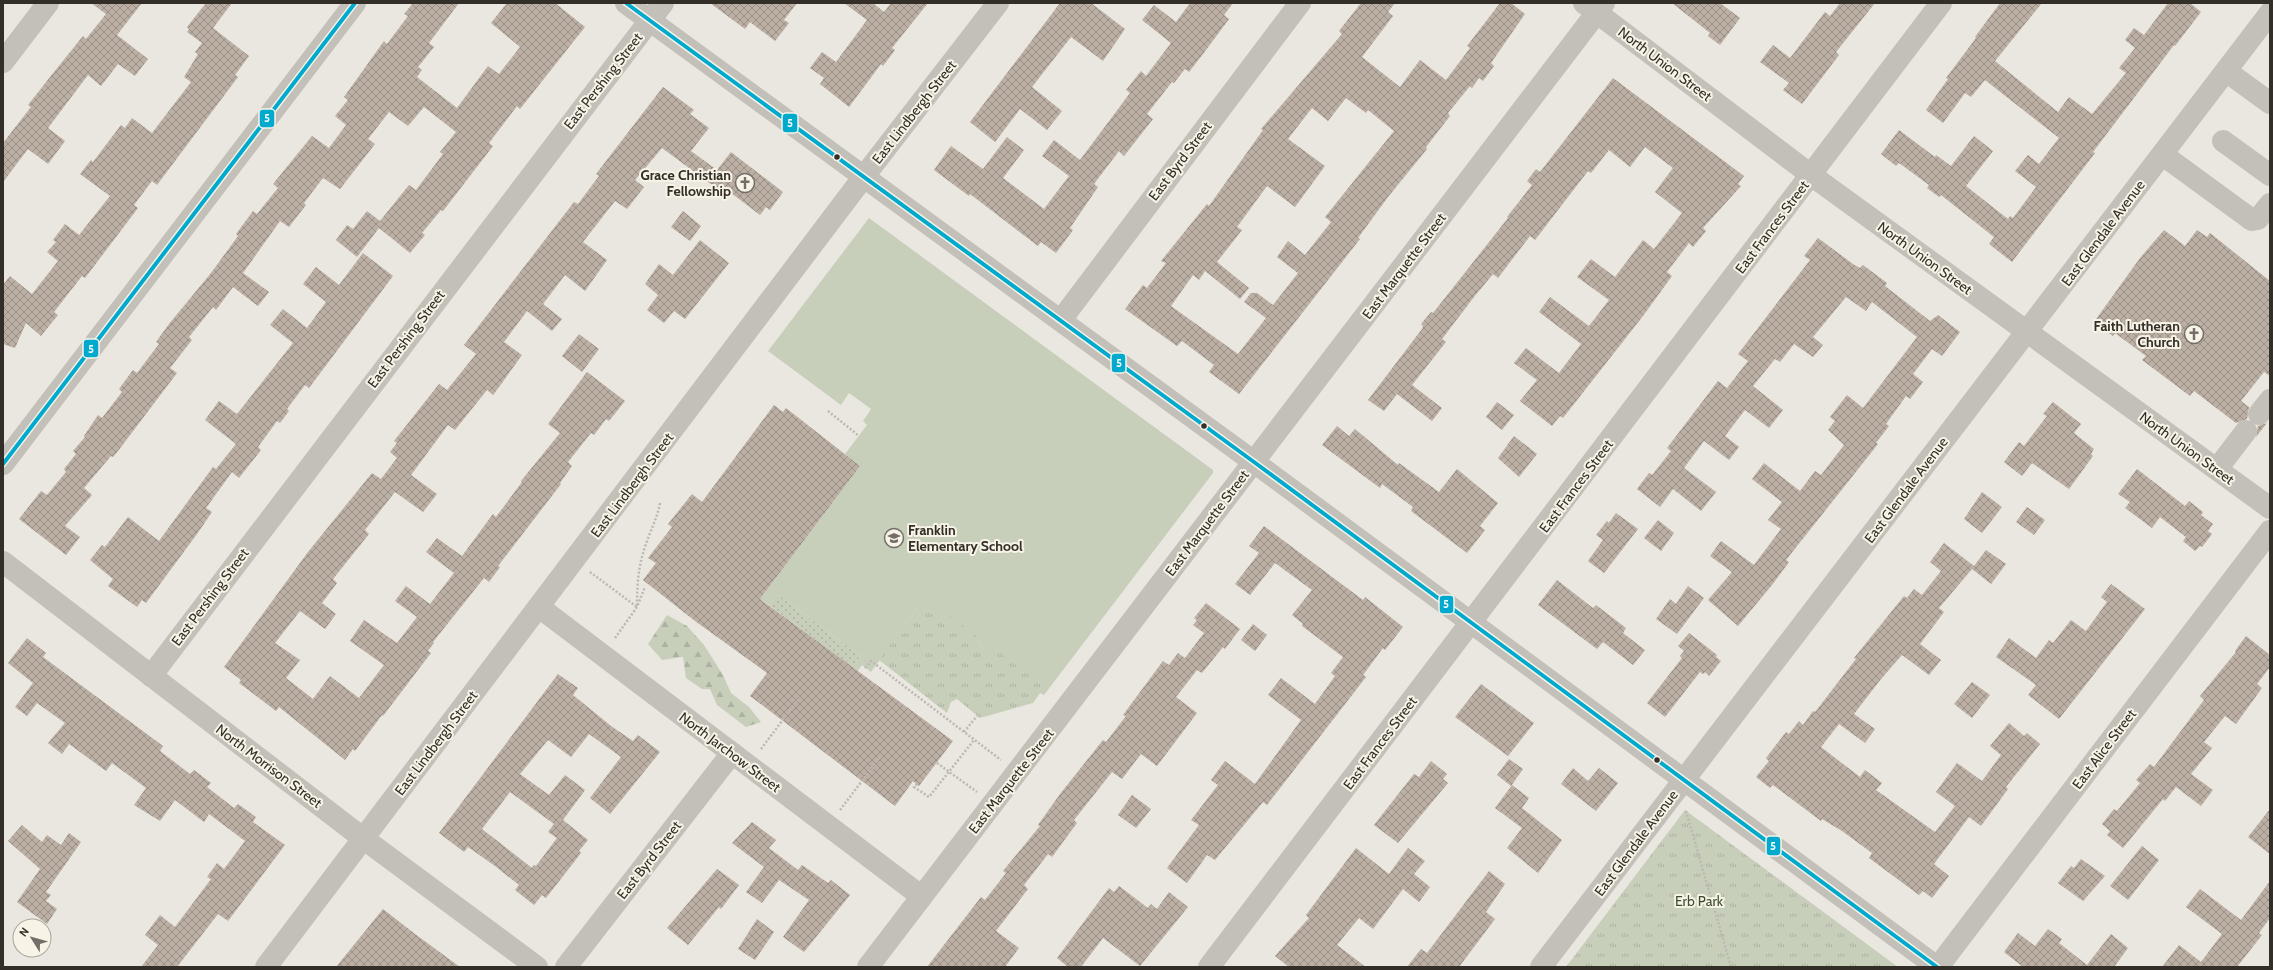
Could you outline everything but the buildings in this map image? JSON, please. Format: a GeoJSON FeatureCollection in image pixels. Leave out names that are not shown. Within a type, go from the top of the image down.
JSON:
{"type":"FeatureCollection","features":[{"type":"Feature","properties":{"kind":"street"},"geometry":{"type":"LineString","coordinates":[[3,62],[48,3]]}},
{"type":"Feature","properties":{"kind":"street"},"geometry":{"type":"LineString","coordinates":[[3,464],[355,3]]}},
{"type":"Feature","properties":{"kind":"street"},"geometry":{"type":"LineString","coordinates":[[626,3],[865,175],[1937,967]]}},
{"type":"Feature","properties":{"kind":"street","name":"East Pershing Street"},"geometry":{"type":"LineString","coordinates":[[152,676],[663,3]]}},
{"type":"Feature","properties":{"kind":"street","name":"East Lindbergh Street"},"geometry":{"type":"LineString","coordinates":[[266,967],[865,175],[998,3]]}},
{"type":"Feature","properties":{"kind":"street","name":"East Byrd Street"},"geometry":{"type":"LineString","coordinates":[[1061,320],[1300,3]]}},
{"type":"Feature","properties":{"kind":"street","name":"East Frances Street"},"geometry":{"type":"LineString","coordinates":[[1209,967],[1941,3]]}},
{"type":"Feature","properties":{"kind":"street","name":"North Union Street"},"geometry":{"type":"LineString","coordinates":[[1595,6],[1811,175],[2270,508]]}},
{"type":"Feature","properties":{"kind":"street","name":"East Marquette Street"},"geometry":{"type":"LineString","coordinates":[[868,967],[1254,462],[1595,6]]}},
{"type":"Feature","properties":{"kind":"street","name":"East Glendale Avenue"},"geometry":{"type":"LineString","coordinates":[[1541,967],[2027,333],[2270,13]]}},
{"type":"Feature","properties":{"kind":"street"},"geometry":{"type":"LineString","coordinates":[[2226,71],[2270,103]]}},
{"type":"Feature","properties":{"kind":"street"},"geometry":{"type":"LineString","coordinates":[[2223,141],[2270,175]]}},
{"type":"Feature","properties":{"kind":"street"},"geometry":{"type":"LineString","coordinates":[[2162,155],[2252,220],[2258,219],[2270,204]]}},
{"type":"Feature","properties":{"kind":"street"},"geometry":{"type":"LineString","coordinates":[[2217,469],[2258,415]]}},
{"type":"Feature","properties":{"kind":"street","name":"East Alice Street"},"geometry":{"type":"LineString","coordinates":[[1937,967],[2270,532]]}},
{"type":"Feature","properties":{"kind":"street","name":"North Morrison Street"},"geometry":{"type":"LineString","coordinates":[[3,562],[364,839],[537,967]]}},
{"type":"Feature","properties":{"kind":"street","name":"North Jarchow Street"},"geometry":{"type":"LineString","coordinates":[[539,607],[921,896]]}},
{"type":"Feature","properties":{"kind":"street","name":"East Byrd Street"},"geometry":{"type":"LineString","coordinates":[[566,967],[732,753]]}},
{"type":"Feature","properties":{"kind":"path"},"geometry":{"type":"LineString","coordinates":[[828,411],[859,436]]}},
{"type":"Feature","properties":{"kind":"path"},"geometry":{"type":"LineString","coordinates":[[637,607],[636,584],[639,570],[645,546],[657,520],[660,503]]}},
{"type":"Feature","properties":{"kind":"path"},"geometry":{"type":"LineString","coordinates":[[575,560],[637,607]]}},
{"type":"Feature","properties":{"kind":"path"},"geometry":{"type":"LineString","coordinates":[[603,655],[637,607],[645,587]]}},
{"type":"Feature","properties":{"kind":"path"},"geometry":{"type":"LineString","coordinates":[[866,668],[871,661],[1017,773]]}},
{"type":"Feature","properties":{"kind":"path"},"geometry":{"type":"LineString","coordinates":[[749,766],[800,697]]}},
{"type":"Feature","properties":{"kind":"path"},"geometry":{"type":"LineString","coordinates":[[964,732],[977,716]]}},
{"type":"Feature","properties":{"kind":"path"},"geometry":{"type":"LineString","coordinates":[[917,784],[914,787],[929,797],[974,740]]}},
{"type":"Feature","properties":{"kind":"path"},"geometry":{"type":"LineString","coordinates":[[828,826],[880,757]]}},
{"type":"Feature","properties":{"kind":"path"},"geometry":{"type":"LineString","coordinates":[[937,763],[993,805]]}},
{"type":"Feature","properties":{"kind":"path"},"geometry":{"type":"LineString","coordinates":[[1686,808],[1731,967]]}},
{"type":"Feature","properties":{"kind":"green space"},"geometry":{"type":"Polygon","coordinates":[[[869,218],[1213,470],[1213,473],[1044,695],[1040,693],[1040,683],[983,649],[977,637],[917,609],[871,672],[862,665],[858,671],[852,667],[860,656],[778,594],[769,605],[760,599],[860,466],[845,454],[867,425],[863,421],[871,409],[849,393],[841,405],[768,351],[869,218]]]}},
{"type":"Feature","properties":{"kind":"green space"},"geometry":{"type":"Polygon","coordinates":[[[778,594],[860,656],[852,667],[769,605],[778,594]]]}},
{"type":"Feature","properties":{"kind":"green space"},"geometry":{"type":"Polygon","coordinates":[[[938,606],[977,637],[983,649],[995,649],[1040,683],[1040,693],[1033,703],[980,718],[957,699],[951,702],[947,713],[879,660],[917,609],[938,606]]]}},
{"type":"Feature","properties":{"kind":"green space"},"geometry":{"type":"Polygon","coordinates":[[[667,615],[687,626],[704,645],[723,675],[731,693],[749,707],[761,722],[746,727],[717,705],[710,689],[702,689],[686,678],[683,657],[662,660],[648,644],[667,615]]]}},
{"type":"Feature","properties":{"kind":"green space","name":"Erb Park"},"geometry":{"type":"Polygon","coordinates":[[[1685,810],[1898,967],[1566,967],[1685,810]]]}},
{"type":"Feature","properties":{"kind":"transit line","name":"5"},"geometry":{"type":"LineString","coordinates":[[3,464],[355,3]]}},
{"type":"Feature","properties":{"kind":"transit line","name":"5"},"geometry":{"type":"LineString","coordinates":[[626,3],[1254,462],[1937,967]]}},
{"type":"Feature","properties":{"kind":"place","name":"Grace Christian Fellowship"},"geometry":{"type":"Point","coordinates":[745,183]}},
{"type":"Feature","properties":{"kind":"place","name":"Faith Lutheran Church"},"geometry":{"type":"Point","coordinates":[2194,334]}},
{"type":"Feature","properties":{"kind":"place","name":"Franklin Elementary School"},"geometry":{"type":"Point","coordinates":[894,538]}}]}
